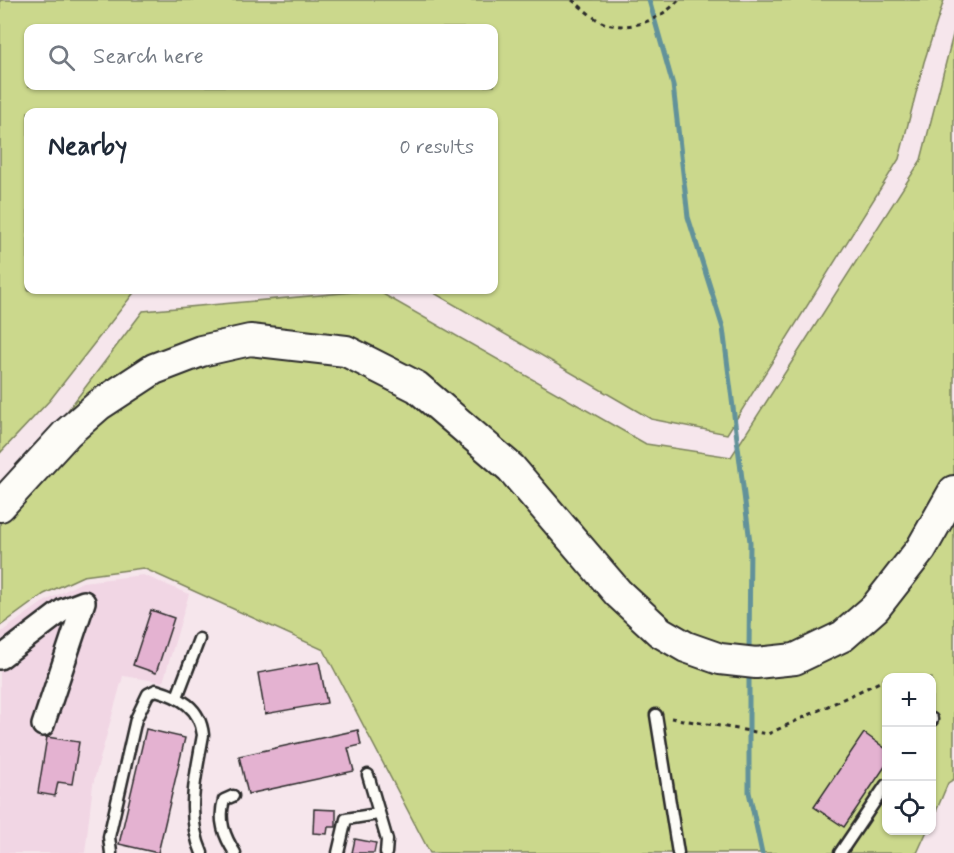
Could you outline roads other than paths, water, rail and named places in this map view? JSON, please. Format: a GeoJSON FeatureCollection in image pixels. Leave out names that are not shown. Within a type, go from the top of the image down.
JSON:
{"type":"FeatureCollection","features":[{"type":"Feature","properties":{"kind":"main road"},"geometry":{"type":"LineString","coordinates":[[0,506],[67,433],[99,405],[154,369],[201,351],[250,340],[346,351],[417,387],[511,468],[618,592],[660,632],[686,647],[720,659],[756,663],[795,659],[843,636],[876,608],[921,549],[954,491]]}},
{"type":"Feature","properties":{"kind":"street"},"geometry":{"type":"LineString","coordinates":[[0,658],[63,610],[84,602],[43,725]]}},
{"type":"Feature","properties":{"kind":"lane"},"geometry":{"type":"LineString","coordinates":[[177,697],[199,639]]}},
{"type":"Feature","properties":{"kind":"lane"},"geometry":{"type":"LineString","coordinates":[[111,853],[110,837],[141,706],[148,694],[156,690],[184,700],[198,715],[202,725],[203,735],[192,802],[198,843],[202,853]]}},
{"type":"Feature","properties":{"kind":"lane"},"geometry":{"type":"LineString","coordinates":[[656,715],[678,853]]}},
{"type":"Feature","properties":{"kind":"lane"},"geometry":{"type":"LineString","coordinates":[[368,776],[387,840],[386,853]]}},
{"type":"Feature","properties":{"kind":"lane"},"geometry":{"type":"LineString","coordinates":[[840,853],[882,791]]}},
{"type":"Feature","properties":{"kind":"lane"},"geometry":{"type":"LineString","coordinates":[[233,796],[224,800],[222,815],[223,831],[236,853]]}},
{"type":"Feature","properties":{"kind":"lane"},"geometry":{"type":"LineString","coordinates":[[338,853],[346,819],[378,814]]}},
{"type":"Feature","properties":{"kind":"waterway"},"geometry":{"type":"LineString","coordinates":[[649,0],[673,85],[688,217],[723,328],[750,542],[749,652]]}},
{"type":"Feature","properties":{"kind":"waterway"},"geometry":{"type":"LineString","coordinates":[[749,670],[749,792],[762,853]]}}]}
